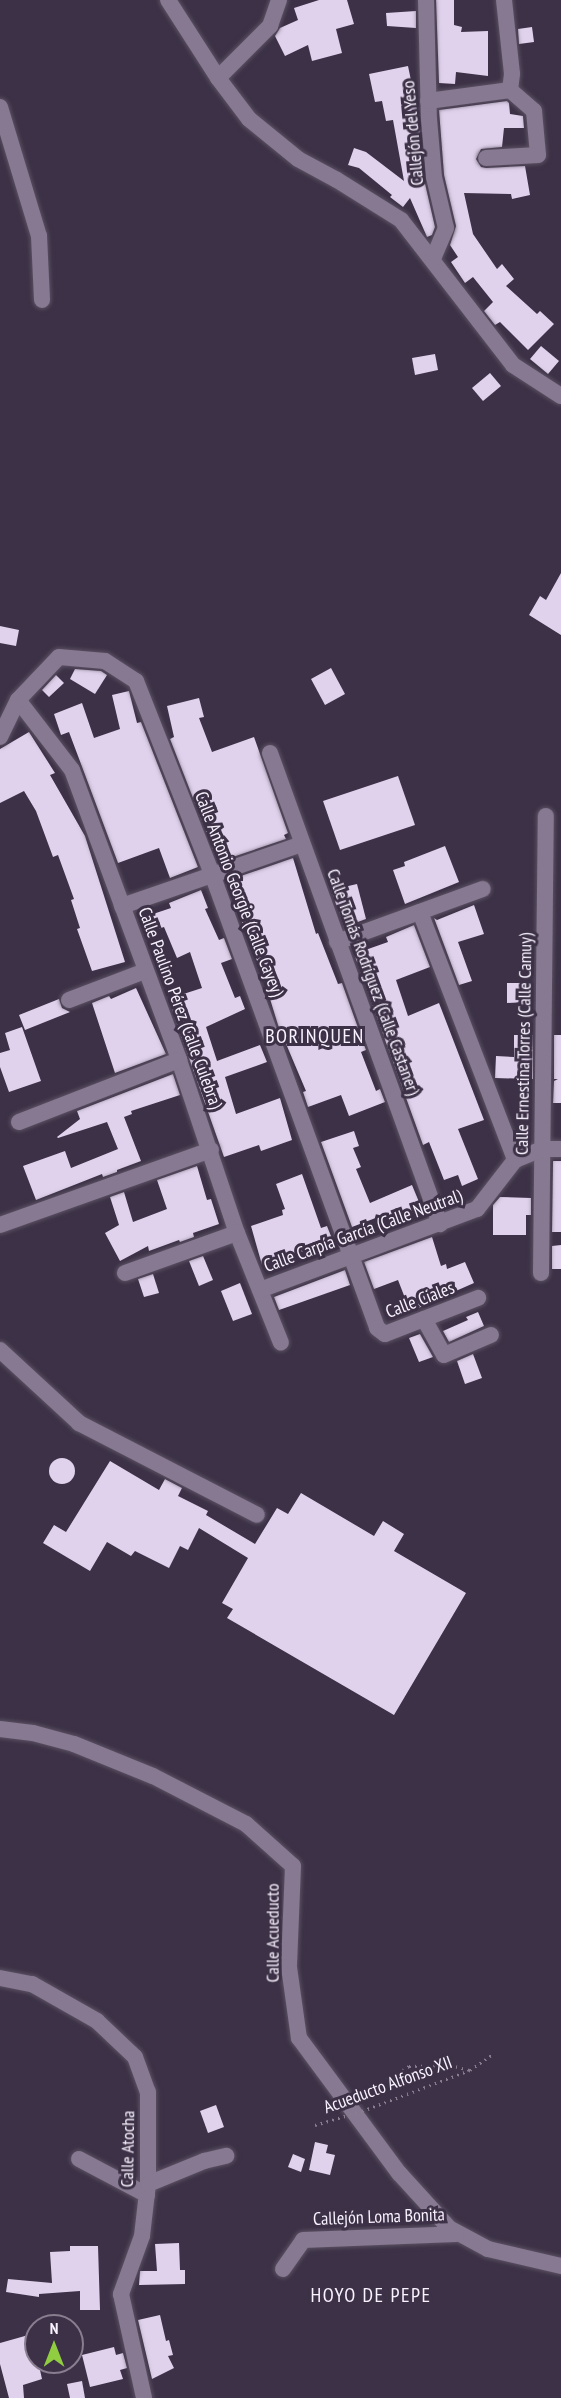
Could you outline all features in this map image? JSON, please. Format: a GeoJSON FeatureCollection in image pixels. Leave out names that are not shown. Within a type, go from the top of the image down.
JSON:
{"type":"FeatureCollection","features":[{"type":"Feature","properties":{"kind":"street"},"geometry":{"type":"LineString","coordinates":[[168,0],[218,78],[249,119],[271,140],[298,159],[337,180],[401,220],[513,365],[561,396]]}},
{"type":"Feature","properties":{"kind":"street"},"geometry":{"type":"LineString","coordinates":[[218,78],[270,26],[279,0]]}},
{"type":"Feature","properties":{"kind":"street","name":"Callejón del Yeso"},"geometry":{"type":"LineString","coordinates":[[426,0],[428,101],[434,177],[446,228],[433,259]]}},
{"type":"Feature","properties":{"kind":"street"},"geometry":{"type":"LineString","coordinates":[[504,0],[512,74],[510,90]]}},
{"type":"Feature","properties":{"kind":"street"},"geometry":{"type":"LineString","coordinates":[[428,101],[510,90],[534,111],[538,155],[486,158]]}},
{"type":"Feature","properties":{"kind":"street"},"geometry":{"type":"LineString","coordinates":[[0,107],[39,236],[42,300]]}},
{"type":"Feature","properties":{"kind":"street","name":"Calle Antonio Georgie (Calle Cayey)"},"geometry":{"type":"LineString","coordinates":[[0,737],[18,700],[59,657],[105,661],[136,681],[212,874],[377,1328]]}},
{"type":"Feature","properties":{"kind":"street","name":"Calle Paulino Pérez (Calle Culebra)"},"geometry":{"type":"LineString","coordinates":[[18,700],[72,770],[179,1060],[237,1233],[281,1343]]}},
{"type":"Feature","properties":{"kind":"street","name":"Calle Tomás Rodríguez (Calle Castaner)"},"geometry":{"type":"LineString","coordinates":[[270,753],[440,1224]]}},
{"type":"Feature","properties":{"kind":"street","name":"Calle Ernestina Torres (Calle Camuy)"},"geometry":{"type":"LineString","coordinates":[[541,1273],[546,816]]}},
{"type":"Feature","properties":{"kind":"street"},"geometry":{"type":"LineString","coordinates":[[122,906],[302,844]]}},
{"type":"Feature","properties":{"kind":"street"},"geometry":{"type":"LineString","coordinates":[[337,942],[483,888]]}},
{"type":"Feature","properties":{"kind":"street"},"geometry":{"type":"LineString","coordinates":[[420,912],[515,1160],[542,1149],[561,1149]]}},
{"type":"Feature","properties":{"kind":"street"},"geometry":{"type":"LineString","coordinates":[[69,1000],[145,970]]}},
{"type":"Feature","properties":{"kind":"street"},"geometry":{"type":"LineString","coordinates":[[19,1122],[179,1060]]}},
{"type":"Feature","properties":{"kind":"street"},"geometry":{"type":"LineString","coordinates":[[0,1225],[211,1150]]}},
{"type":"Feature","properties":{"kind":"street","name":"Calle Carpía García (Calle Neutral)"},"geometry":{"type":"LineString","coordinates":[[260,1290],[477,1209],[515,1160]]}},
{"type":"Feature","properties":{"kind":"street"},"geometry":{"type":"LineString","coordinates":[[125,1273],[237,1233]]}},
{"type":"Feature","properties":{"kind":"street","name":"Calle Ciales"},"geometry":{"type":"LineString","coordinates":[[377,1328],[385,1334],[478,1298]]}},
{"type":"Feature","properties":{"kind":"street"},"geometry":{"type":"LineString","coordinates":[[424,1319],[444,1355],[491,1335]]}},
{"type":"Feature","properties":{"kind":"street"},"geometry":{"type":"LineString","coordinates":[[0,1350],[79,1423],[257,1515]]}},
{"type":"Feature","properties":{"kind":"street","name":"Calle Acueducto"},"geometry":{"type":"LineString","coordinates":[[0,1729],[33,1733],[74,1744],[153,1776],[246,1824],[293,1866],[289,1967],[299,2037],[399,2173],[456,2234],[488,2249],[561,2266]]}},
{"type":"Feature","properties":{"kind":"street","name":"Calle Atocha"},"geometry":{"type":"LineString","coordinates":[[0,1978],[32,1984],[97,2021],[135,2057],[148,2092],[147,2189],[142,2236],[121,2294],[144,2398]]}},
{"type":"Feature","properties":{"kind":"street"},"geometry":{"type":"LineString","coordinates":[[79,2159],[147,2189],[184,2168],[226,2156]]}},
{"type":"Feature","properties":{"kind":"street","name":"Callejón Loma Bonita"},"geometry":{"type":"LineString","coordinates":[[283,2269],[303,2240],[456,2234]]}},
{"type":"Feature","properties":{"kind":"path","name":"Acueducto Alfonso XII"},"geometry":{"type":"LineString","coordinates":[[315,2125],[362,2111],[470,2070],[494,2053]]}},
{"type":"Feature","properties":{"kind":"path"},"geometry":{"type":"LineString","coordinates":[[377,2086],[410,2066],[450,2065],[470,2070]]}},
{"type":"Feature","properties":{"kind":"building"},"geometry":{"type":"Polygon","coordinates":[[[319,0],[347,0],[354,24],[336,29],[342,53],[312,61],[308,45],[285,56],[275,36],[280,28],[298,20],[294,8],[319,0]]]}},
{"type":"Feature","properties":{"kind":"building"},"geometry":{"type":"Polygon","coordinates":[[[436,0],[454,0],[454,25],[462,27],[461,32],[488,31],[488,76],[456,72],[455,84],[439,83],[436,0]]]}},
{"type":"Feature","properties":{"kind":"building"},"geometry":{"type":"Polygon","coordinates":[[[416,11],[416,28],[387,26],[386,13],[416,11]]]}},
{"type":"Feature","properties":{"kind":"building"},"geometry":{"type":"Polygon","coordinates":[[[532,27],[534,42],[519,44],[518,29],[532,27]]]}},
{"type":"Feature","properties":{"kind":"building"},"geometry":{"type":"Polygon","coordinates":[[[408,66],[418,114],[424,179],[435,227],[432,235],[427,237],[410,198],[403,207],[359,168],[348,165],[354,148],[366,152],[404,181],[393,120],[386,121],[382,101],[375,102],[369,74],[408,66]]]}},
{"type":"Feature","properties":{"kind":"building"},"geometry":{"type":"Polygon","coordinates":[[[507,101],[510,114],[523,116],[524,128],[504,128],[502,147],[481,149],[476,159],[481,167],[486,168],[525,166],[530,195],[512,199],[511,194],[464,193],[473,234],[497,269],[502,264],[514,279],[506,286],[537,314],[540,311],[554,324],[528,350],[500,322],[495,325],[484,311],[493,302],[473,277],[465,283],[451,262],[458,257],[450,245],[456,226],[444,175],[439,110],[507,101]]]}},
{"type":"Feature","properties":{"kind":"building"},"geometry":{"type":"Polygon","coordinates":[[[541,346],[559,361],[548,374],[530,359],[541,346]]]}},
{"type":"Feature","properties":{"kind":"building"},"geometry":{"type":"Polygon","coordinates":[[[435,354],[438,370],[415,375],[412,358],[435,354]]]}},
{"type":"Feature","properties":{"kind":"building"},"geometry":{"type":"Polygon","coordinates":[[[490,373],[501,386],[483,401],[472,388],[490,373]]]}},
{"type":"Feature","properties":{"kind":"building"},"geometry":{"type":"Polygon","coordinates":[[[561,573],[561,635],[529,615],[540,596],[546,600],[561,573]]]}},
{"type":"Feature","properties":{"kind":"building"},"geometry":{"type":"Polygon","coordinates":[[[0,626],[19,630],[16,646],[0,643],[0,626]]]}},
{"type":"Feature","properties":{"kind":"building"},"geometry":{"type":"Polygon","coordinates":[[[331,668],[345,694],[325,705],[311,679],[331,668]]]}},
{"type":"Feature","properties":{"kind":"building"},"geometry":{"type":"Polygon","coordinates":[[[75,669],[101,671],[107,675],[95,694],[70,679],[75,669]]]}},
{"type":"Feature","properties":{"kind":"building"},"geometry":{"type":"Polygon","coordinates":[[[56,675],[64,683],[49,697],[42,690],[56,675]]]}},
{"type":"Feature","properties":{"kind":"building"},"geometry":{"type":"Polygon","coordinates":[[[129,691],[137,723],[141,722],[198,867],[170,878],[159,848],[118,863],[69,732],[61,735],[54,714],[82,703],[94,738],[120,729],[112,695],[129,691]]]}},
{"type":"Feature","properties":{"kind":"building"},"geometry":{"type":"Polygon","coordinates":[[[199,698],[204,717],[199,718],[212,752],[254,737],[288,833],[284,835],[286,839],[218,862],[170,739],[174,737],[167,706],[199,698]]]}},
{"type":"Feature","properties":{"kind":"building"},"geometry":{"type":"Polygon","coordinates":[[[29,732],[55,773],[50,775],[85,836],[125,962],[92,971],[77,929],[80,928],[71,900],[74,899],[58,855],[53,857],[36,811],[24,791],[0,803],[0,749],[29,732]]]}},
{"type":"Feature","properties":{"kind":"building"},"geometry":{"type":"Polygon","coordinates":[[[398,776],[415,825],[340,850],[323,801],[398,776]]]}},
{"type":"Feature","properties":{"kind":"building"},"geometry":{"type":"Polygon","coordinates":[[[445,846],[459,882],[405,904],[393,870],[405,866],[404,862],[445,846]]]}},
{"type":"Feature","properties":{"kind":"building"},"geometry":{"type":"Polygon","coordinates":[[[293,858],[316,934],[318,933],[338,984],[342,983],[366,1050],[361,1052],[376,1091],[380,1089],[385,1102],[349,1116],[341,1095],[308,1107],[303,1092],[306,1091],[278,1025],[263,976],[226,881],[293,858]]]}},
{"type":"Feature","properties":{"kind":"building"},"geometry":{"type":"Polygon","coordinates":[[[357,884],[366,919],[344,927],[331,890],[357,884]]]}},
{"type":"Feature","properties":{"kind":"building"},"geometry":{"type":"Polygon","coordinates":[[[201,890],[208,908],[205,909],[219,940],[224,938],[232,959],[221,963],[235,998],[240,996],[245,1009],[206,1027],[217,1061],[260,1045],[267,1062],[225,1077],[236,1114],[280,1098],[292,1140],[261,1151],[259,1145],[224,1157],[168,999],[202,988],[190,952],[177,958],[164,927],[149,932],[144,917],[171,908],[169,903],[201,890]]]}},
{"type":"Feature","properties":{"kind":"building"},"geometry":{"type":"Polygon","coordinates":[[[474,905],[484,934],[458,942],[472,981],[459,985],[434,918],[437,920],[474,905]]]}},
{"type":"Feature","properties":{"kind":"building"},"geometry":{"type":"Polygon","coordinates":[[[414,925],[430,967],[396,980],[408,1016],[439,1003],[484,1120],[458,1129],[478,1179],[462,1186],[458,1175],[444,1180],[429,1142],[423,1145],[354,954],[388,942],[386,937],[414,925]]]}},
{"type":"Feature","properties":{"kind":"building"},"geometry":{"type":"Polygon","coordinates":[[[507,983],[528,983],[528,1002],[507,1003],[507,983]]]}},
{"type":"Feature","properties":{"kind":"building"},"geometry":{"type":"Polygon","coordinates":[[[136,988],[166,1054],[115,1073],[92,1003],[109,996],[111,999],[136,988]]]}},
{"type":"Feature","properties":{"kind":"building"},"geometry":{"type":"Polygon","coordinates":[[[59,999],[62,1008],[70,1012],[25,1030],[19,1015],[59,999]]]}},
{"type":"Feature","properties":{"kind":"building"},"geometry":{"type":"Polygon","coordinates":[[[22,1027],[41,1081],[9,1092],[0,1067],[0,1053],[10,1050],[5,1033],[22,1027]]]}},
{"type":"Feature","properties":{"kind":"building"},"geometry":{"type":"Polygon","coordinates":[[[514,1035],[533,1035],[533,1079],[495,1078],[496,1056],[514,1057],[514,1035]]]}},
{"type":"Feature","properties":{"kind":"building"},"geometry":{"type":"Polygon","coordinates":[[[554,1035],[561,1035],[561,1103],[553,1103],[554,1081],[558,1079],[554,1079],[554,1035]]]}},
{"type":"Feature","properties":{"kind":"building"},"geometry":{"type":"Polygon","coordinates":[[[173,1074],[180,1095],[131,1111],[132,1114],[124,1117],[141,1161],[117,1170],[117,1172],[103,1177],[102,1174],[36,1200],[23,1166],[65,1151],[71,1168],[118,1149],[107,1122],[58,1138],[80,1119],[77,1111],[173,1074]]]}},
{"type":"Feature","properties":{"kind":"building"},"geometry":{"type":"Polygon","coordinates":[[[354,1131],[359,1146],[353,1148],[361,1167],[356,1169],[370,1203],[412,1185],[422,1209],[390,1222],[386,1214],[352,1227],[321,1142],[354,1131]]]}},
{"type":"Feature","properties":{"kind":"building"},"geometry":{"type":"Polygon","coordinates":[[[553,1161],[561,1161],[561,1232],[552,1232],[553,1161]]]}},
{"type":"Feature","properties":{"kind":"building"},"geometry":{"type":"Polygon","coordinates":[[[197,1166],[207,1200],[211,1199],[219,1224],[193,1233],[194,1237],[180,1242],[179,1240],[149,1251],[148,1246],[120,1261],[105,1233],[119,1225],[110,1197],[124,1192],[133,1222],[167,1209],[157,1180],[197,1166]]]}},
{"type":"Feature","properties":{"kind":"building"},"geometry":{"type":"Polygon","coordinates":[[[302,1174],[321,1228],[327,1226],[333,1241],[262,1265],[251,1226],[283,1215],[282,1210],[285,1209],[276,1184],[302,1174]]]}},
{"type":"Feature","properties":{"kind":"building"},"geometry":{"type":"Polygon","coordinates":[[[500,1197],[531,1198],[531,1215],[526,1215],[526,1235],[493,1235],[493,1205],[500,1197]]]}},
{"type":"Feature","properties":{"kind":"building"},"geometry":{"type":"Polygon","coordinates":[[[432,1237],[441,1266],[446,1264],[447,1269],[465,1262],[474,1283],[449,1294],[450,1296],[410,1311],[398,1280],[374,1289],[364,1262],[432,1237]]]}},
{"type":"Feature","properties":{"kind":"building"},"geometry":{"type":"Polygon","coordinates":[[[561,1245],[561,1269],[552,1269],[552,1246],[561,1245]]]}},
{"type":"Feature","properties":{"kind":"building"},"geometry":{"type":"Polygon","coordinates":[[[203,1256],[213,1280],[199,1286],[189,1261],[203,1256]]]}},
{"type":"Feature","properties":{"kind":"building"},"geometry":{"type":"Polygon","coordinates":[[[345,1270],[350,1285],[279,1310],[274,1297],[345,1270]]]}},
{"type":"Feature","properties":{"kind":"building"},"geometry":{"type":"Polygon","coordinates":[[[153,1274],[159,1293],[144,1297],[138,1279],[153,1274]]]}},
{"type":"Feature","properties":{"kind":"building"},"geometry":{"type":"Polygon","coordinates":[[[240,1283],[252,1314],[233,1321],[221,1291],[240,1283]]]}},
{"type":"Feature","properties":{"kind":"building"},"geometry":{"type":"Polygon","coordinates":[[[478,1312],[484,1326],[449,1342],[443,1331],[468,1320],[466,1317],[478,1312]]]}},
{"type":"Feature","properties":{"kind":"building"},"geometry":{"type":"Polygon","coordinates":[[[420,1334],[433,1357],[419,1362],[409,1338],[420,1334]]]}},
{"type":"Feature","properties":{"kind":"building"},"geometry":{"type":"Polygon","coordinates":[[[473,1354],[482,1378],[465,1384],[457,1361],[473,1354]]]}},
{"type":"Feature","properties":{"kind":"building"},"geometry":{"type":"Polygon","coordinates":[[[62,1458],[71,1462],[75,1471],[71,1480],[62,1484],[53,1480],[49,1471],[53,1462],[62,1458]]]}},
{"type":"Feature","properties":{"kind":"building"},"geometry":{"type":"Polygon","coordinates":[[[110,1461],[159,1490],[165,1479],[182,1488],[178,1496],[208,1511],[206,1515],[255,1544],[277,1508],[288,1514],[301,1493],[374,1536],[383,1521],[404,1534],[394,1551],[466,1593],[394,1715],[227,1618],[233,1609],[222,1603],[248,1558],[199,1528],[188,1550],[180,1546],[169,1568],[135,1551],[131,1556],[107,1542],[90,1571],[43,1543],[54,1525],[66,1532],[110,1461]]]}},
{"type":"Feature","properties":{"kind":"building"},"geometry":{"type":"Polygon","coordinates":[[[216,2105],[224,2127],[208,2133],[200,2111],[216,2105]]]}},
{"type":"Feature","properties":{"kind":"building"},"geometry":{"type":"Polygon","coordinates":[[[315,2142],[328,2145],[326,2153],[335,2155],[330,2175],[309,2170],[315,2142]]]}},
{"type":"Feature","properties":{"kind":"building"},"geometry":{"type":"Polygon","coordinates":[[[293,2154],[305,2159],[301,2172],[288,2167],[293,2154]]]}},
{"type":"Feature","properties":{"kind":"building"},"geometry":{"type":"Polygon","coordinates":[[[179,2243],[180,2270],[185,2270],[185,2284],[139,2285],[140,2271],[157,2271],[155,2244],[179,2243]]]}},
{"type":"Feature","properties":{"kind":"building"},"geometry":{"type":"Polygon","coordinates":[[[70,2246],[98,2246],[100,2310],[80,2310],[80,2291],[39,2294],[39,2297],[6,2292],[8,2279],[52,2283],[50,2252],[70,2251],[70,2246]]]}},
{"type":"Feature","properties":{"kind":"building"},"geometry":{"type":"Polygon","coordinates":[[[160,2315],[166,2341],[169,2340],[173,2355],[168,2356],[174,2368],[152,2379],[138,2320],[160,2315]]]}},
{"type":"Feature","properties":{"kind":"building"},"geometry":{"type":"Polygon","coordinates":[[[24,2336],[24,2374],[41,2374],[42,2379],[23,2385],[24,2398],[9,2398],[0,2364],[0,2343],[24,2336]]]}},
{"type":"Feature","properties":{"kind":"building"},"geometry":{"type":"Polygon","coordinates":[[[114,2347],[116,2355],[123,2353],[127,2368],[120,2370],[123,2379],[90,2387],[84,2354],[114,2347]]]}},
{"type":"Feature","properties":{"kind":"building"},"geometry":{"type":"Polygon","coordinates":[[[82,2381],[85,2398],[70,2398],[67,2384],[82,2381]]]}},
{"type":"Feature","properties":{"kind":"district","name":"BORINQUEN"},"geometry":{"type":"Point","coordinates":[315,1036]}},
{"type":"Feature","properties":{"kind":"district","name":"HOYO DE PEPE"},"geometry":{"type":"Point","coordinates":[371,2295]}}]}
